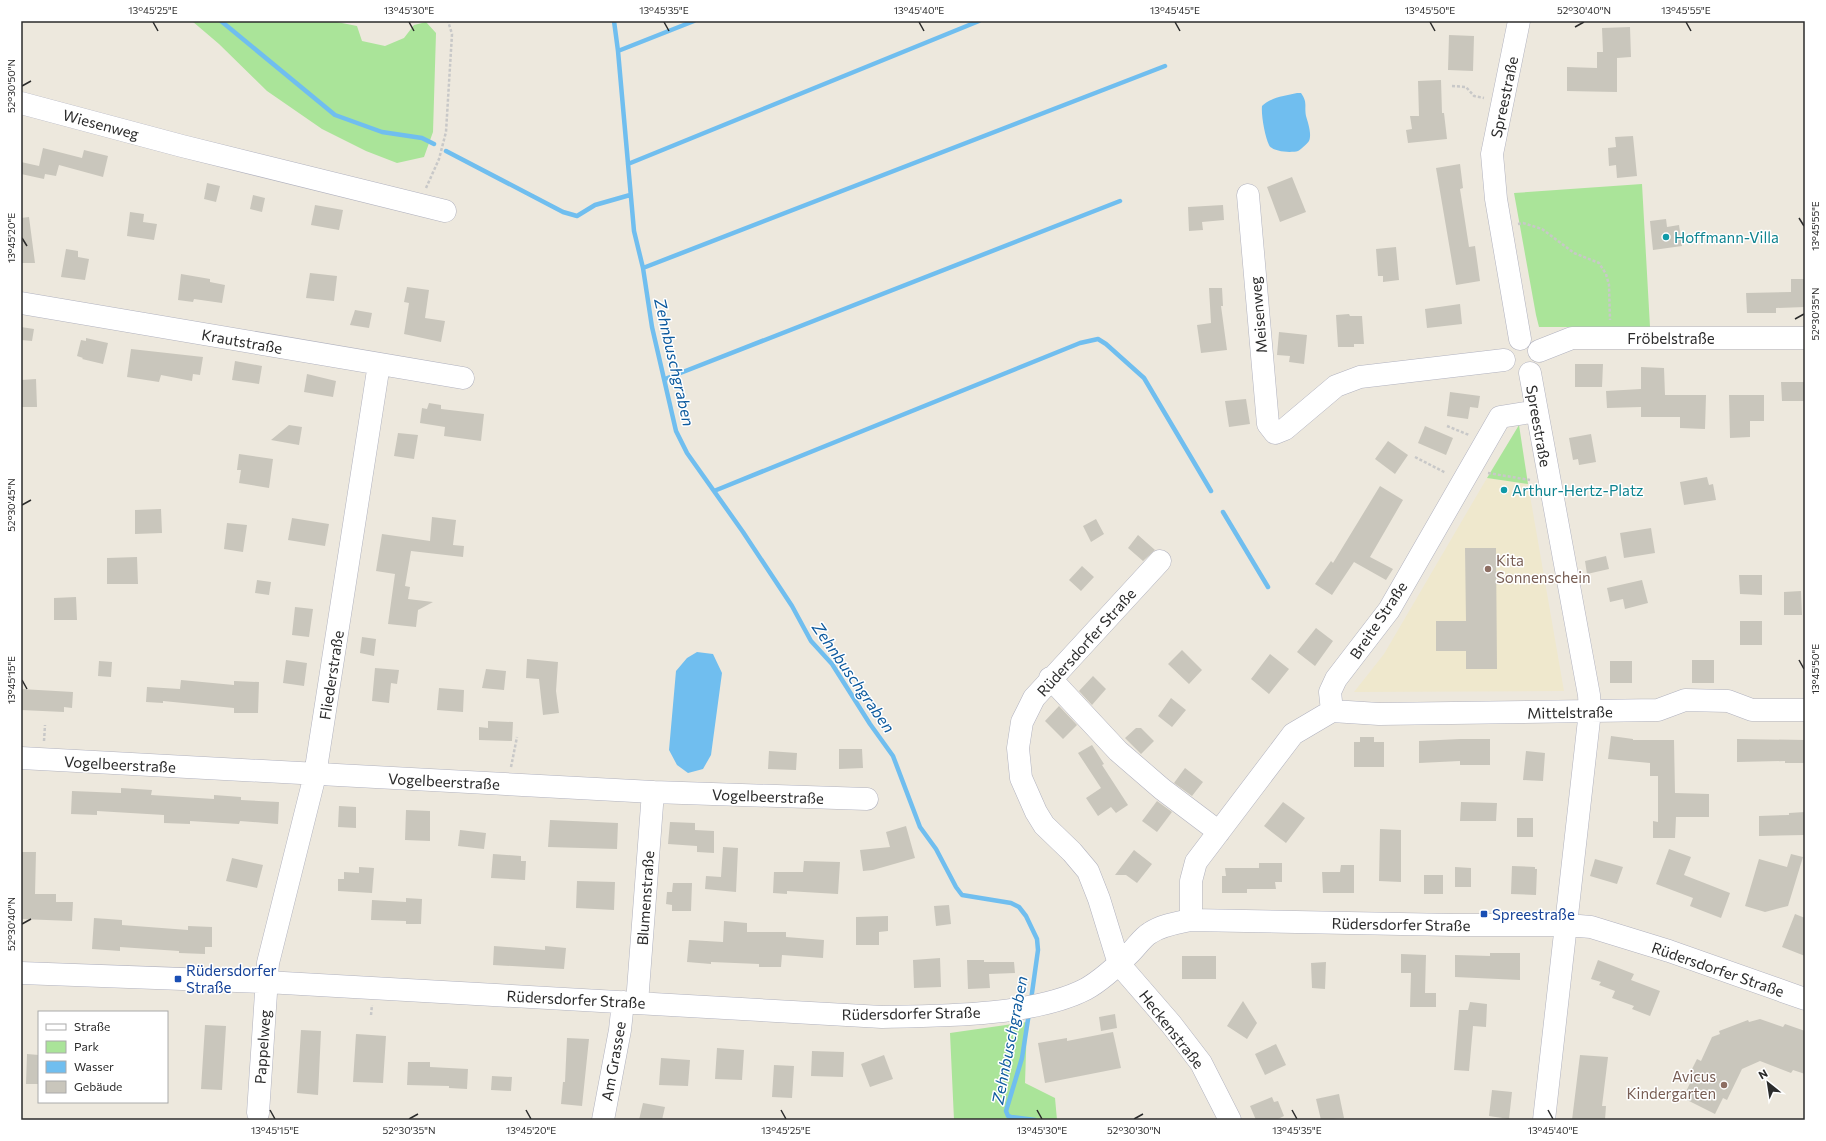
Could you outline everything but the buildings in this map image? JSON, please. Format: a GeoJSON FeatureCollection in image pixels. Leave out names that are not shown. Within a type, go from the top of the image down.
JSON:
{"type":"FeatureCollection","features":[{"type":"Feature","properties":{"kind":"street","name":"Spreestraße"},"geometry":{"type":"LineString","coordinates":[[1519,21],[1492,154],[1496,199],[1520,338]]}},
{"type":"Feature","properties":{"kind":"street","name":"Wiesenweg"},"geometry":{"type":"LineString","coordinates":[[21,103],[182,146],[445,211]]}},
{"type":"Feature","properties":{"kind":"street","name":"Meisenweg"},"geometry":{"type":"LineString","coordinates":[[1248,195],[1268,424],[1275,433],[1285,429],[1336,386],[1360,377],[1504,360]]}},
{"type":"Feature","properties":{"kind":"street","name":"Krautstraße"},"geometry":{"type":"LineString","coordinates":[[21,303],[463,378]]}},
{"type":"Feature","properties":{"kind":"street"},"geometry":{"type":"LineString","coordinates":[[1504,360],[1504,354],[1509,344],[1520,338],[1535,344],[1539,351]]}},
{"type":"Feature","properties":{"kind":"street","name":"Fröbelstraße"},"geometry":{"type":"LineString","coordinates":[[1539,351],[1572,338],[1805,338]]}},
{"type":"Feature","properties":{"kind":"street","name":"Spreestraße"},"geometry":{"type":"LineString","coordinates":[[1504,360],[1508,368],[1514,373],[1522,375],[1530,373],[1539,364],[1539,351]]}},
{"type":"Feature","properties":{"kind":"street","name":"Fliederstraße"},"geometry":{"type":"LineString","coordinates":[[266,982],[269,959],[316,775],[379,364]]}},
{"type":"Feature","properties":{"kind":"street","name":"Spreestraße"},"geometry":{"type":"LineString","coordinates":[[1530,373],[1589,695],[1590,712],[1544,1120]]}},
{"type":"Feature","properties":{"kind":"street","name":"Breite Straße"},"geometry":{"type":"LineString","coordinates":[[1332,711],[1330,692],[1336,679],[1389,610],[1500,417],[1537,411]]}},
{"type":"Feature","properties":{"kind":"street","name":"Rüdersdorfer Straße"},"geometry":{"type":"LineString","coordinates":[[1119,964],[1099,899],[1088,871],[1072,852],[1044,825],[1021,778],[1018,748],[1022,722],[1034,698],[1050,678],[1160,561]]}},
{"type":"Feature","properties":{"kind":"street"},"geometry":{"type":"LineString","coordinates":[[1050,678],[1118,751],[1162,790],[1219,832]]}},
{"type":"Feature","properties":{"kind":"street","name":"Mittelstraße"},"geometry":{"type":"LineString","coordinates":[[1332,711],[1379,714],[1658,710],[1685,700],[1728,701],[1752,710],[1805,710]]}},
{"type":"Feature","properties":{"kind":"street"},"geometry":{"type":"LineString","coordinates":[[1191,920],[1191,882],[1196,862],[1293,734],[1332,711]]}},
{"type":"Feature","properties":{"kind":"street","name":"Vogelbeerstraße"},"geometry":{"type":"LineString","coordinates":[[21,758],[507,785],[652,792],[867,799]]}},
{"type":"Feature","properties":{"kind":"street","name":"Blumenstraße"},"geometry":{"type":"LineString","coordinates":[[630,1003],[652,792]]}},
{"type":"Feature","properties":{"kind":"street","name":"Rüdersdorfer Straße"},"geometry":{"type":"LineString","coordinates":[[21,973],[266,982],[882,1017],[937,1016],[1030,1005],[1063,998],[1086,988],[1119,964],[1150,933],[1170,924],[1191,920],[1453,925],[1567,925],[1591,926],[1805,999]]}},
{"type":"Feature","properties":{"kind":"street","name":"Heckenstraße"},"geometry":{"type":"LineString","coordinates":[[1119,964],[1171,1024],[1201,1063],[1230,1120]]}},
{"type":"Feature","properties":{"kind":"street","name":"Pappelweg"},"geometry":{"type":"LineString","coordinates":[[258,1113],[266,982]]}},
{"type":"Feature","properties":{"kind":"street","name":"Am Grassee"},"geometry":{"type":"LineString","coordinates":[[603,1120],[620,1030],[630,1003]]}},
{"type":"Feature","properties":{"kind":"path"},"geometry":{"type":"LineString","coordinates":[[419,204],[439,159],[446,132],[452,34],[448,21]]}},
{"type":"Feature","properties":{"kind":"path"},"geometry":{"type":"LineString","coordinates":[[1452,86],[1466,87],[1474,96],[1503,103]]}},
{"type":"Feature","properties":{"kind":"path"},"geometry":{"type":"LineString","coordinates":[[1500,225],[1523,223],[1542,229],[1574,253],[1599,263],[1606,274],[1609,285],[1610,338]]}},
{"type":"Feature","properties":{"kind":"path"},"geometry":{"type":"LineString","coordinates":[[1447,426],[1486,442]]}},
{"type":"Feature","properties":{"kind":"path"},"geometry":{"type":"LineString","coordinates":[[1415,457],[1466,476],[1531,480],[1533,482],[1549,481]]}},
{"type":"Feature","properties":{"kind":"path"},"geometry":{"type":"LineString","coordinates":[[507,785],[517,737]]}},
{"type":"Feature","properties":{"kind":"shaded area","name":"Kita Sonnenschein"},"geometry":{"type":"Polygon","coordinates":[[[1487,478],[1528,484],[1564,691],[1354,692],[1384,654],[1487,478]]]}},
{"type":"Feature","properties":{"kind":"green space"},"geometry":{"type":"Polygon","coordinates":[[[192,21],[332,21],[357,26],[362,41],[385,46],[404,38],[414,25],[426,22],[436,33],[433,132],[424,157],[397,163],[366,151],[322,129],[267,91],[219,44],[192,21]]]}},
{"type":"Feature","properties":{"kind":"green space"},"geometry":{"type":"Polygon","coordinates":[[[1642,184],[1650,327],[1539,327],[1514,193],[1642,184]]]}},
{"type":"Feature","properties":{"kind":"green space"},"geometry":{"type":"Polygon","coordinates":[[[1519,425],[1528,484],[1487,478],[1519,425]]]}},
{"type":"Feature","properties":{"kind":"green space"},"geometry":{"type":"Polygon","coordinates":[[[1027,1022],[1025,1083],[1055,1098],[1057,1120],[954,1120],[950,1033],[1027,1022]]]}},
{"type":"Feature","properties":{"kind":"water"},"geometry":{"type":"Polygon","coordinates":[[[1301,93],[1305,102],[1310,138],[1304,147],[1298,151],[1278,151],[1269,145],[1266,137],[1262,106],[1274,99],[1301,93]]]}},
{"type":"Feature","properties":{"kind":"water"},"geometry":{"type":"Polygon","coordinates":[[[697,652],[713,654],[722,673],[711,755],[703,769],[688,773],[677,765],[669,750],[676,671],[687,658],[697,652]]]}},
{"type":"Feature","properties":{"kind":"waterway","name":"Zehnbuschgraben"},"geometry":{"type":"LineString","coordinates":[[221,21],[335,115],[382,132],[422,138],[434,144]]}},
{"type":"Feature","properties":{"kind":"waterway","name":"Zehnbuschgraben"},"geometry":{"type":"LineString","coordinates":[[614,21],[634,231],[643,268],[652,327],[676,431],[687,453],[743,532],[792,606],[811,641],[832,664],[870,724],[893,756],[920,827],[936,849],[956,887],[962,895],[1011,903],[1019,907],[1026,916],[1037,939],[1038,950],[1031,1000]]}},
{"type":"Feature","properties":{"kind":"waterway"},"geometry":{"type":"LineString","coordinates":[[618,51],[694,21]]}},
{"type":"Feature","properties":{"kind":"waterway"},"geometry":{"type":"LineString","coordinates":[[628,164],[979,21]]}},
{"type":"Feature","properties":{"kind":"waterway"},"geometry":{"type":"LineString","coordinates":[[643,268],[1165,66]]}},
{"type":"Feature","properties":{"kind":"waterway","name":"Zehnbuschgraben"},"geometry":{"type":"LineString","coordinates":[[446,151],[563,212],[577,216],[595,205],[630,195]]}},
{"type":"Feature","properties":{"kind":"waterway"},"geometry":{"type":"LineString","coordinates":[[665,379],[1120,201]]}},
{"type":"Feature","properties":{"kind":"waterway"},"geometry":{"type":"LineString","coordinates":[[714,491],[1080,343],[1098,339],[1106,344],[1144,378],[1211,491]]}},
{"type":"Feature","properties":{"kind":"waterway"},"geometry":{"type":"LineString","coordinates":[[1223,512],[1268,587]]}},
{"type":"Feature","properties":{"kind":"waterway","name":"Zehnbuschgraben"},"geometry":{"type":"LineString","coordinates":[[1029,1013],[1022,1058],[1006,1111],[1008,1116],[1011,1117],[1035,1120]]}},
{"type":"Feature","properties":{"kind":"place","name":"Hoffmann-Villa"},"geometry":{"type":"Point","coordinates":[1666,237]}},
{"type":"Feature","properties":{"kind":"place","name":"Arthur-Hertz-Platz"},"geometry":{"type":"Point","coordinates":[1504,490]}},
{"type":"Feature","properties":{"kind":"place","name":"Kita Sonnenschein"},"geometry":{"type":"Point","coordinates":[1488,569]}},
{"type":"Feature","properties":{"kind":"place","name":"Spreestraße"},"geometry":{"type":"Point","coordinates":[1484,914]}},
{"type":"Feature","properties":{"kind":"place","name":"Rüdersdorfer Straße"},"geometry":{"type":"Point","coordinates":[178,979]}},
{"type":"Feature","properties":{"kind":"place","name":"Avicus Kindergarten"},"geometry":{"type":"Point","coordinates":[1724,1085]}}]}
